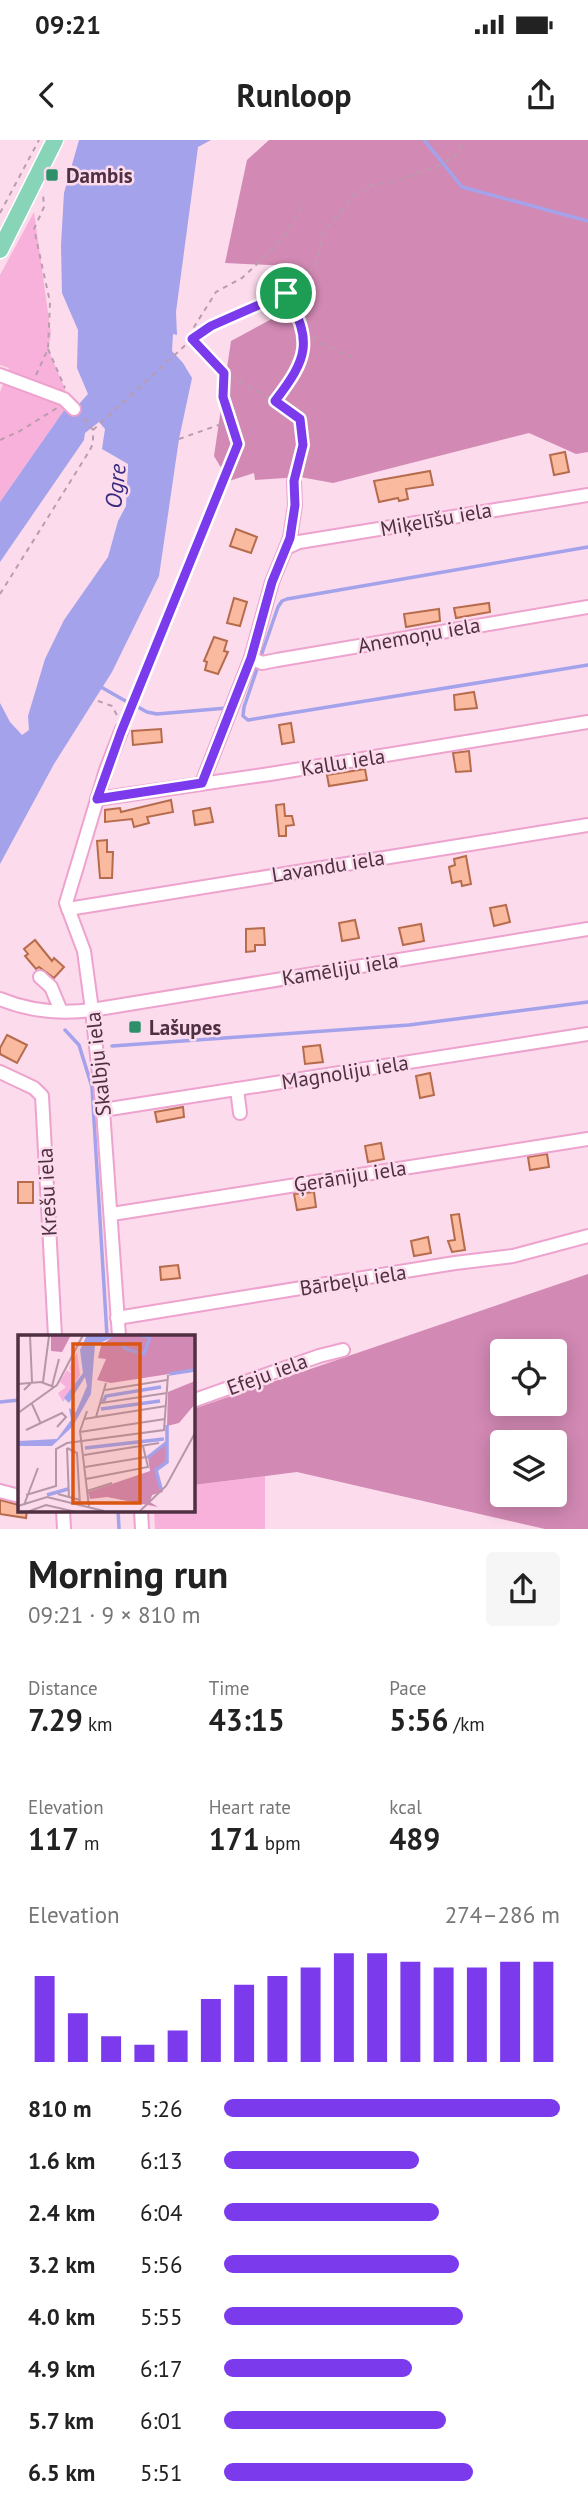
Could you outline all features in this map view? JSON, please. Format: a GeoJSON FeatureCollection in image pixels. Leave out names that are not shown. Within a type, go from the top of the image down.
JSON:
{"type":"FeatureCollection","features":[{"type":"Feature","properties":{"kind":"main road"},"geometry":{"type":"LineString","coordinates":[[0,250],[55,140]]}},
{"type":"Feature","properties":{"kind":"street"},"geometry":{"type":"LineString","coordinates":[[0,375],[64,399],[74,409]]}},
{"type":"Feature","properties":{"kind":"street"},"geometry":{"type":"LineString","coordinates":[[202,783],[251,658],[272,582],[286,548],[294,518],[294,481]]}},
{"type":"Feature","properties":{"kind":"street","name":"Miķelīšu iela"},"geometry":{"type":"LineString","coordinates":[[286,548],[299,542],[588,495]]}},
{"type":"Feature","properties":{"kind":"street","name":"Anemoņu iela"},"geometry":{"type":"LineString","coordinates":[[251,658],[262,663],[588,607]]}},
{"type":"Feature","properties":{"kind":"street","name":"Kallu iela"},"geometry":{"type":"LineString","coordinates":[[97,799],[284,772],[588,722]]}},
{"type":"Feature","properties":{"kind":"street"},"geometry":{"type":"LineString","coordinates":[[68,909],[68,893],[121,730]]}},
{"type":"Feature","properties":{"kind":"street","name":"Lavandu iela"},"geometry":{"type":"LineString","coordinates":[[68,909],[588,825]]}},
{"type":"Feature","properties":{"kind":"street","name":"Skalbju iela"},"geometry":{"type":"LineString","coordinates":[[68,909],[84,951],[92,1010],[112,1214],[119,1335]]}},
{"type":"Feature","properties":{"kind":"street","name":"Kamēliju iela"},"geometry":{"type":"LineString","coordinates":[[0,999],[26,1008],[92,1010],[588,929]]}},
{"type":"Feature","properties":{"kind":"street"},"geometry":{"type":"LineString","coordinates":[[40,977],[51,987],[61,1011]]}},
{"type":"Feature","properties":{"kind":"street","name":"Magnoliju iela"},"geometry":{"type":"LineString","coordinates":[[103,1111],[588,1034]]}},
{"type":"Feature","properties":{"kind":"street","name":"Krešu iela"},"geometry":{"type":"LineString","coordinates":[[0,1072],[34,1088],[42,1096],[55,1335]]}},
{"type":"Feature","properties":{"kind":"street"},"geometry":{"type":"LineString","coordinates":[[237,1089],[240,1112]]}},
{"type":"Feature","properties":{"kind":"street","name":"Ģerāniju iela"},"geometry":{"type":"LineString","coordinates":[[112,1214],[588,1139]]}},
{"type":"Feature","properties":{"kind":"street","name":"Bārbeļu iela"},"geometry":{"type":"LineString","coordinates":[[117,1318],[513,1256],[588,1236]]}},
{"type":"Feature","properties":{"kind":"street","name":"Efeju iela"},"geometry":{"type":"LineString","coordinates":[[194,1400],[343,1350]]}},
{"type":"Feature","properties":{"kind":"street"},"geometry":{"type":"LineString","coordinates":[[0,1491],[18,1496]]}},
{"type":"Feature","properties":{"kind":"path"},"geometry":{"type":"LineString","coordinates":[[0,213],[38,140]]}},
{"type":"Feature","properties":{"kind":"path"},"geometry":{"type":"LineString","coordinates":[[92,428],[192,339],[211,326],[286,293],[317,263],[323,233],[354,195],[371,185],[393,182],[442,163],[455,156],[461,147],[461,140]]}},
{"type":"Feature","properties":{"kind":"path"},"geometry":{"type":"LineString","coordinates":[[33,383],[48,349],[50,302],[34,229],[44,207],[42,190]]}},
{"type":"Feature","properties":{"kind":"path"},"geometry":{"type":"LineString","coordinates":[[192,339],[194,327],[216,292],[242,278],[268,254],[288,231],[304,201]]}},
{"type":"Feature","properties":{"kind":"path"},"geometry":{"type":"LineString","coordinates":[[286,293],[304,330],[322,344],[351,357]]}},
{"type":"Feature","properties":{"kind":"path"},"geometry":{"type":"LineString","coordinates":[[275,401],[295,375],[302,354],[304,330]]}},
{"type":"Feature","properties":{"kind":"path"},"geometry":{"type":"LineString","coordinates":[[192,339],[224,373],[275,401],[300,419],[303,445],[294,481]]}},
{"type":"Feature","properties":{"kind":"path"},"geometry":{"type":"LineString","coordinates":[[0,440],[60,406],[64,399],[65,389],[48,349]]}},
{"type":"Feature","properties":{"kind":"path"},"geometry":{"type":"LineString","coordinates":[[121,730],[238,444],[223,397],[224,373]]}},
{"type":"Feature","properties":{"kind":"path"},"geometry":{"type":"LineString","coordinates":[[0,594],[93,443],[92,428],[74,409]]}},
{"type":"Feature","properties":{"kind":"path"},"geometry":{"type":"LineString","coordinates":[[179,439],[230,421]]}},
{"type":"Feature","properties":{"kind":"path"},"geometry":{"type":"LineString","coordinates":[[98,701],[112,706],[116,711],[121,730]]}},
{"type":"Feature","properties":{"kind":"shaded area"},"geometry":{"type":"Polygon","coordinates":[[[269,140],[588,140],[588,452],[576,454],[529,433],[333,483],[300,477],[255,480],[254,473],[229,481],[214,456],[231,341],[281,314],[290,266],[225,263],[247,160],[269,140]]]}},
{"type":"Feature","properties":{"kind":"shaded area"},"geometry":{"type":"Polygon","coordinates":[[[34,212],[51,334],[48,349],[65,389],[65,409],[0,502],[0,392],[9,368],[0,365],[0,275],[34,212]]]}},
{"type":"Feature","properties":{"kind":"shaded area"},"geometry":{"type":"Polygon","coordinates":[[[588,1274],[588,1529],[545,1529],[297,1472],[194,1485],[194,1409],[588,1274]]]}},
{"type":"Feature","properties":{"kind":"shaded area"},"geometry":{"type":"Polygon","coordinates":[[[265,1476],[265,1529],[155,1529],[154,1512],[194,1512],[194,1485],[265,1476]]]}},
{"type":"Feature","properties":{"kind":"water"},"geometry":{"type":"Polygon","coordinates":[[[79,140],[211,140],[198,147],[176,312],[177,335],[173,334],[172,351],[192,378],[179,439],[159,576],[112,672],[54,764],[0,864],[0,703],[10,722],[22,735],[29,730],[28,716],[45,659],[64,620],[108,557],[118,521],[126,506],[128,464],[102,449],[105,429],[99,422],[85,433],[84,440],[0,562],[0,502],[65,409],[70,414],[88,394],[77,368],[78,330],[62,293],[64,193],[79,140]]]}},
{"type":"Feature","properties":{"kind":"building"},"geometry":{"type":"Polygon","coordinates":[[[565,452],[569,472],[554,475],[550,455],[565,452]]]}},
{"type":"Feature","properties":{"kind":"building"},"geometry":{"type":"Polygon","coordinates":[[[430,471],[433,485],[406,489],[408,499],[379,502],[374,481],[430,471]]]}},
{"type":"Feature","properties":{"kind":"building"},"geometry":{"type":"Polygon","coordinates":[[[236,529],[257,537],[251,553],[230,546],[236,529]]]}},
{"type":"Feature","properties":{"kind":"building"},"geometry":{"type":"Polygon","coordinates":[[[234,598],[247,602],[240,626],[227,623],[234,598]]]}},
{"type":"Feature","properties":{"kind":"building"},"geometry":{"type":"Polygon","coordinates":[[[489,603],[490,612],[456,618],[454,608],[489,603]]]}},
{"type":"Feature","properties":{"kind":"building"},"geometry":{"type":"Polygon","coordinates":[[[439,609],[440,621],[406,627],[404,614],[439,609]]]}},
{"type":"Feature","properties":{"kind":"building"},"geometry":{"type":"Polygon","coordinates":[[[214,637],[227,641],[224,651],[228,652],[218,674],[205,670],[207,662],[204,661],[214,637]]]}},
{"type":"Feature","properties":{"kind":"building"},"geometry":{"type":"Polygon","coordinates":[[[474,692],[477,708],[455,710],[454,695],[474,692]]]}},
{"type":"Feature","properties":{"kind":"building"},"geometry":{"type":"Polygon","coordinates":[[[291,723],[294,742],[282,744],[279,725],[291,723]]]}},
{"type":"Feature","properties":{"kind":"building"},"geometry":{"type":"Polygon","coordinates":[[[161,729],[162,742],[133,745],[132,731],[161,729]]]}},
{"type":"Feature","properties":{"kind":"building"},"geometry":{"type":"Polygon","coordinates":[[[469,751],[471,771],[456,772],[453,753],[469,751]]]}},
{"type":"Feature","properties":{"kind":"building"},"geometry":{"type":"Polygon","coordinates":[[[365,769],[367,780],[329,786],[327,775],[365,769]]]}},
{"type":"Feature","properties":{"kind":"building"},"geometry":{"type":"Polygon","coordinates":[[[171,800],[173,812],[147,817],[149,823],[134,827],[132,819],[105,822],[105,810],[120,808],[121,812],[171,800]]]}},
{"type":"Feature","properties":{"kind":"building"},"geometry":{"type":"Polygon","coordinates":[[[284,804],[285,816],[292,816],[294,825],[286,826],[286,836],[279,836],[276,805],[284,804]]]}},
{"type":"Feature","properties":{"kind":"building"},"geometry":{"type":"Polygon","coordinates":[[[210,808],[213,822],[195,825],[193,811],[210,808]]]}},
{"type":"Feature","properties":{"kind":"building"},"geometry":{"type":"Polygon","coordinates":[[[107,840],[107,852],[113,852],[112,878],[100,878],[97,841],[107,840]]]}},
{"type":"Feature","properties":{"kind":"building"},"geometry":{"type":"Polygon","coordinates":[[[466,856],[471,884],[462,886],[461,881],[452,883],[449,867],[455,865],[454,859],[466,856]]]}},
{"type":"Feature","properties":{"kind":"building"},"geometry":{"type":"Polygon","coordinates":[[[506,905],[510,922],[494,926],[490,908],[506,905]]]}},
{"type":"Feature","properties":{"kind":"building"},"geometry":{"type":"Polygon","coordinates":[[[355,920],[359,938],[342,941],[339,923],[355,920]]]}},
{"type":"Feature","properties":{"kind":"building"},"geometry":{"type":"Polygon","coordinates":[[[421,924],[424,941],[403,945],[399,928],[421,924]]]}},
{"type":"Feature","properties":{"kind":"building"},"geometry":{"type":"Polygon","coordinates":[[[264,928],[265,945],[255,945],[255,951],[246,952],[246,929],[264,928]]]}},
{"type":"Feature","properties":{"kind":"building"},"geometry":{"type":"Polygon","coordinates":[[[35,940],[52,961],[54,958],[64,967],[54,978],[39,967],[36,969],[25,956],[28,954],[24,949],[35,940]]]}},
{"type":"Feature","properties":{"kind":"building"},"geometry":{"type":"Polygon","coordinates":[[[7,1035],[27,1045],[17,1063],[0,1054],[7,1035]]]}},
{"type":"Feature","properties":{"kind":"building"},"geometry":{"type":"Polygon","coordinates":[[[320,1045],[323,1062],[305,1064],[303,1047],[320,1045]]]}},
{"type":"Feature","properties":{"kind":"building"},"geometry":{"type":"Polygon","coordinates":[[[430,1073],[434,1095],[420,1098],[416,1076],[430,1073]]]}},
{"type":"Feature","properties":{"kind":"building"},"geometry":{"type":"Polygon","coordinates":[[[183,1107],[184,1117],[157,1122],[155,1112],[183,1107]]]}},
{"type":"Feature","properties":{"kind":"building"},"geometry":{"type":"Polygon","coordinates":[[[381,1143],[384,1159],[368,1162],[365,1146],[381,1143]]]}},
{"type":"Feature","properties":{"kind":"building"},"geometry":{"type":"Polygon","coordinates":[[[547,1154],[549,1167],[530,1170],[528,1157],[547,1154]]]}},
{"type":"Feature","properties":{"kind":"building"},"geometry":{"type":"Polygon","coordinates":[[[18,1182],[33,1182],[33,1203],[18,1203],[18,1182]]]}},
{"type":"Feature","properties":{"kind":"building"},"geometry":{"type":"Polygon","coordinates":[[[314,1192],[316,1207],[297,1210],[294,1194],[314,1192]]]}},
{"type":"Feature","properties":{"kind":"building"},"geometry":{"type":"Polygon","coordinates":[[[459,1214],[465,1250],[452,1252],[448,1241],[455,1240],[451,1215],[459,1214]]]}},
{"type":"Feature","properties":{"kind":"building"},"geometry":{"type":"Polygon","coordinates":[[[428,1237],[431,1253],[414,1256],[411,1241],[428,1237]]]}},
{"type":"Feature","properties":{"kind":"building"},"geometry":{"type":"Polygon","coordinates":[[[178,1265],[180,1278],[161,1280],[160,1267],[178,1265]]]}},
{"type":"Feature","properties":{"kind":"building"},"geometry":{"type":"Polygon","coordinates":[[[0,1500],[18,1505],[18,1512],[27,1512],[26,1518],[0,1514],[0,1500]]]}},
{"type":"Feature","properties":{"kind":"waterway"},"geometry":{"type":"LineString","coordinates":[[424,140],[462,187],[588,221]]}},
{"type":"Feature","properties":{"kind":"waterway"},"geometry":{"type":"LineString","coordinates":[[261,656],[278,607],[287,599],[588,547]]}},
{"type":"Feature","properties":{"kind":"waterway"},"geometry":{"type":"LineString","coordinates":[[257,669],[244,707],[243,716],[248,720],[588,665]]}},
{"type":"Feature","properties":{"kind":"waterway"},"geometry":{"type":"LineString","coordinates":[[101,687],[129,703]]}},
{"type":"Feature","properties":{"kind":"waterway"},"geometry":{"type":"LineString","coordinates":[[138,707],[157,714],[227,708]]}},
{"type":"Feature","properties":{"kind":"waterway"},"geometry":{"type":"LineString","coordinates":[[112,1046],[409,1025],[588,1002]]}},
{"type":"Feature","properties":{"kind":"waterway"},"geometry":{"type":"LineString","coordinates":[[65,1030],[79,1045],[92,1087],[107,1335]]}},
{"type":"Feature","properties":{"kind":"waterway"},"geometry":{"type":"LineString","coordinates":[[0,1402],[18,1400]]}},
{"type":"Feature","properties":{"kind":"waterway"},"geometry":{"type":"LineString","coordinates":[[118,1512],[119,1529]]}},
{"type":"Feature","properties":{"kind":"place","name":"Dambis"},"geometry":{"type":"Point","coordinates":[52,175]}},
{"type":"Feature","properties":{"kind":"place","name":"Lašupes"},"geometry":{"type":"Point","coordinates":[135,1027]}},
{"type":"Feature","properties":{"kind":"route"},"geometry":{"type":"LineString","coordinates":[[286,293],[304,330],[302,354],[295,375],[275,401],[300,419],[303,445],[294,481],[295,505],[290,538],[272,582],[251,658],[202,783],[97,799],[121,732],[238,444],[225,410],[224,373],[192,339],[211,326],[286,293]]}},
{"type":"Feature","properties":{"kind":"water label","name":"Ogre"},"geometry":{"type":"Point","coordinates":[115,486]}}]}
